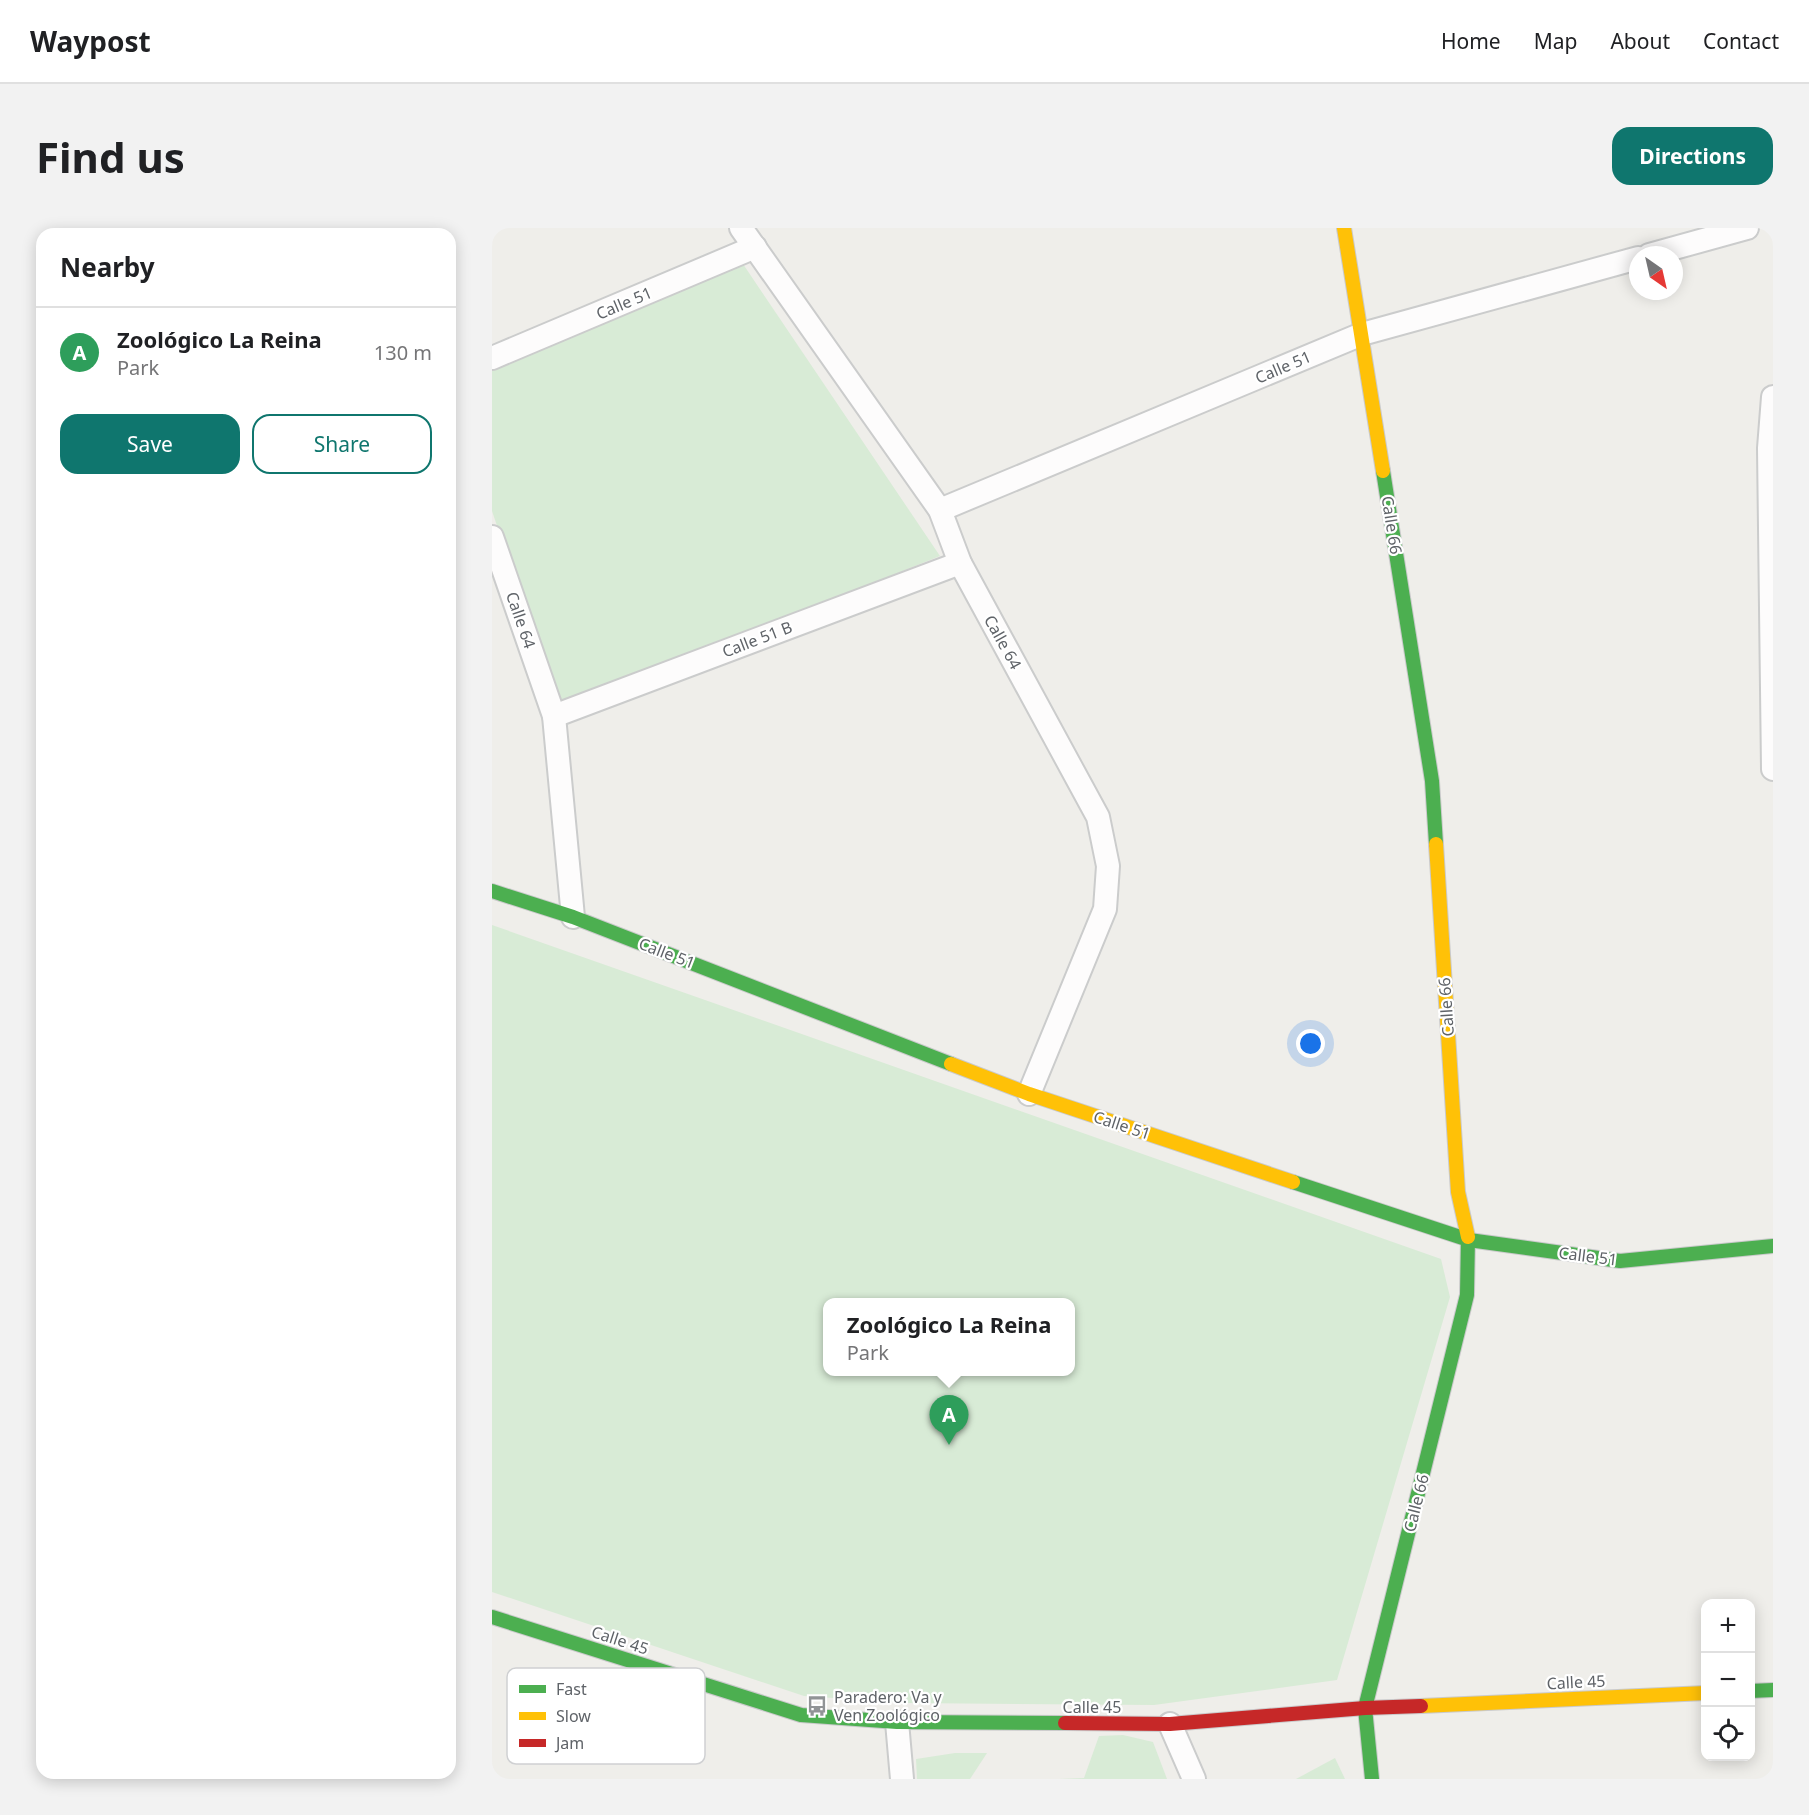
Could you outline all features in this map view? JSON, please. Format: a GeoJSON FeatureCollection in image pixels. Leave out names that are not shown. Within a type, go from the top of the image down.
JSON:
{"type":"FeatureCollection","features":[{"type":"Feature","properties":{"kind":"street","name":"Calle 64"},"geometry":{"type":"LineString","coordinates":[[741,228],[940,510],[960,563],[1098,817],[1108,866],[1105,909],[1029,1094]]}},
{"type":"Feature","properties":{"kind":"street","name":"Calle 66"},"geometry":{"type":"LineString","coordinates":[[1344,228],[1432,781],[1458,1192],[1469,1240],[1467,1295],[1365,1708],[1372,1779]]}},
{"type":"Feature","properties":{"kind":"street"},"geometry":{"type":"LineString","coordinates":[[1682,246],[1747,228]]}},
{"type":"Feature","properties":{"kind":"street","name":"Calle 51"},"geometry":{"type":"LineString","coordinates":[[492,358],[755,247]]}},
{"type":"Feature","properties":{"kind":"street","name":"Calle 51"},"geometry":{"type":"LineString","coordinates":[[940,510],[1362,334],[1629,260]]}},
{"type":"Feature","properties":{"kind":"street"},"geometry":{"type":"LineString","coordinates":[[1773,397],[1769,448],[1773,769]]}},
{"type":"Feature","properties":{"kind":"street","name":"Calle 64"},"geometry":{"type":"LineString","coordinates":[[492,539],[554,716],[573,917]]}},
{"type":"Feature","properties":{"kind":"street","name":"Calle 51 B"},"geometry":{"type":"LineString","coordinates":[[554,716],[960,563]]}},
{"type":"Feature","properties":{"kind":"street","name":"Calle 51"},"geometry":{"type":"LineString","coordinates":[[492,891],[573,917],[1029,1094],[1469,1240],[1620,1261],[1773,1246]]}},
{"type":"Feature","properties":{"kind":"street","name":"Calle 45"},"geometry":{"type":"LineString","coordinates":[[492,1617],[653,1668]]}},
{"type":"Feature","properties":{"kind":"street","name":"Calle 45"},"geometry":{"type":"LineString","coordinates":[[705,1685],[801,1715],[897,1722],[1170,1724],[1365,1708],[1701,1693]]}},
{"type":"Feature","properties":{"kind":"street"},"geometry":{"type":"LineString","coordinates":[[1755,1691],[1773,1690]]}},
{"type":"Feature","properties":{"kind":"street"},"geometry":{"type":"LineString","coordinates":[[897,1722],[902,1779]]}},
{"type":"Feature","properties":{"kind":"street"},"geometry":{"type":"LineString","coordinates":[[1170,1724],[1194,1779]]}},
{"type":"Feature","properties":{"kind":"green space"},"geometry":{"type":"Polygon","coordinates":[[[743,264],[940,556],[559,709],[492,511],[492,370],[743,264]]]}},
{"type":"Feature","properties":{"kind":"green space"},"geometry":{"type":"Polygon","coordinates":[[[492,925],[1441,1259],[1450,1297],[1337,1680],[1154,1705],[907,1703],[804,1696],[492,1592],[492,925]]]}},
{"type":"Feature","properties":{"kind":"green space"},"geometry":{"type":"Polygon","coordinates":[[[1123,1735],[1153,1742],[1167,1779],[1059,1779],[1084,1778],[1099,1736],[1123,1735]]]}},
{"type":"Feature","properties":{"kind":"green space"},"geometry":{"type":"Polygon","coordinates":[[[955,1753],[987,1753],[970,1779],[917,1779],[916,1759],[955,1753]]]}},
{"type":"Feature","properties":{"kind":"green space"},"geometry":{"type":"Polygon","coordinates":[[[1335,1758],[1345,1779],[1296,1779],[1335,1758]]]}},
{"type":"Feature","properties":{"kind":"traffic: fast"},"geometry":{"type":"LineString","coordinates":[[1383,471],[1432,781],[1436,844]]}},
{"type":"Feature","properties":{"kind":"traffic: fast"},"geometry":{"type":"LineString","coordinates":[[492,891],[573,917],[951,1064]]}},
{"type":"Feature","properties":{"kind":"traffic: fast"},"geometry":{"type":"LineString","coordinates":[[1293,1182],[1469,1240],[1620,1261],[1773,1246]]}},
{"type":"Feature","properties":{"kind":"traffic: fast"},"geometry":{"type":"LineString","coordinates":[[1372,1779],[1365,1708],[1467,1295],[1468,1237]]}},
{"type":"Feature","properties":{"kind":"traffic: fast"},"geometry":{"type":"LineString","coordinates":[[492,1617],[653,1668]]}},
{"type":"Feature","properties":{"kind":"traffic: fast"},"geometry":{"type":"LineString","coordinates":[[705,1685],[801,1715],[897,1722],[1065,1723]]}},
{"type":"Feature","properties":{"kind":"traffic: fast"},"geometry":{"type":"LineString","coordinates":[[1755,1691],[1773,1690]]}},
{"type":"Feature","properties":{"kind":"traffic: slow"},"geometry":{"type":"LineString","coordinates":[[1344,228],[1383,471]]}},
{"type":"Feature","properties":{"kind":"traffic: slow"},"geometry":{"type":"LineString","coordinates":[[1436,844],[1458,1192],[1468,1237]]}},
{"type":"Feature","properties":{"kind":"traffic: slow"},"geometry":{"type":"LineString","coordinates":[[951,1064],[1029,1094],[1293,1182]]}},
{"type":"Feature","properties":{"kind":"traffic: slow"},"geometry":{"type":"LineString","coordinates":[[1421,1706],[1701,1693]]}},
{"type":"Feature","properties":{"kind":"traffic: jam"},"geometry":{"type":"LineString","coordinates":[[1065,1723],[1170,1724],[1365,1708],[1421,1706]]}},
{"type":"Feature","properties":{"kind":"place","name":"Zoológico La Reina"},"geometry":{"type":"Point","coordinates":[949,1445]}},
{"type":"Feature","properties":{"kind":"place","name":"Paradero: Va y Ven Zoológico"},"geometry":{"type":"Point","coordinates":[817,1706]}}]}
